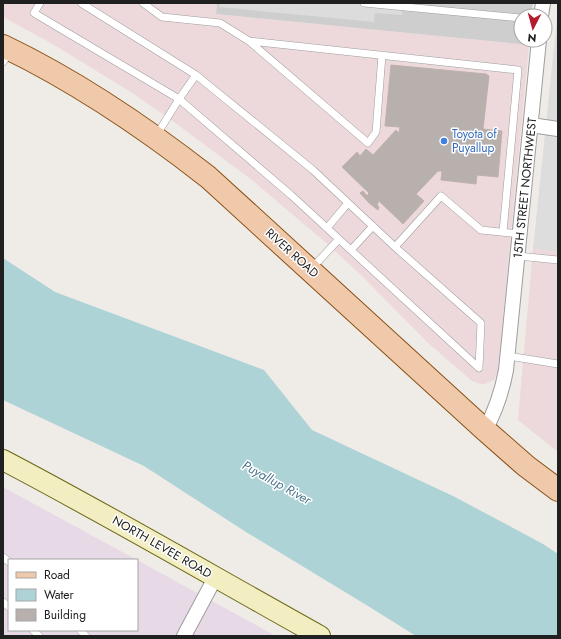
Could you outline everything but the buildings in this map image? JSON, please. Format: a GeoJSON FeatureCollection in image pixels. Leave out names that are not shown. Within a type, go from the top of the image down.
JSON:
{"type":"FeatureCollection","features":[{"type":"Feature","properties":{"kind":"main road","name":"RIVER ROAD"},"geometry":{"type":"LineString","coordinates":[[6,53],[90,94],[155,138],[208,177],[485,430],[526,466],[558,490]]}},
{"type":"Feature","properties":{"kind":"street","name":"15TH STREET NORTHWEST"},"geometry":{"type":"LineString","coordinates":[[485,430],[503,390],[508,356],[538,48]]}},
{"type":"Feature","properties":{"kind":"street"},"geometry":{"type":"LineString","coordinates":[[530,126],[558,129]]}},
{"type":"Feature","properties":{"kind":"street","name":"NORTH LEVEE ROAD"},"geometry":{"type":"LineString","coordinates":[[3,460],[79,500],[320,636]]}},
{"type":"Feature","properties":{"kind":"street"},"geometry":{"type":"LineString","coordinates":[[184,636],[215,578]]}},
{"type":"Feature","properties":{"kind":"lane"},"geometry":{"type":"LineString","coordinates":[[40,3],[34,13],[179,99],[291,195],[479,368],[482,323],[395,247],[313,170],[196,75],[81,3]]}},
{"type":"Feature","properties":{"kind":"lane"},"geometry":{"type":"LineString","coordinates":[[143,3],[162,17],[220,22],[250,41],[368,143],[376,132],[382,56]]}},
{"type":"Feature","properties":{"kind":"lane"},"geometry":{"type":"LineString","coordinates":[[364,3],[513,17]]}},
{"type":"Feature","properties":{"kind":"lane"},"geometry":{"type":"LineString","coordinates":[[250,41],[518,70],[503,232]]}},
{"type":"Feature","properties":{"kind":"lane"},"geometry":{"type":"LineString","coordinates":[[155,138],[196,75]]}},
{"type":"Feature","properties":{"kind":"lane"},"geometry":{"type":"LineString","coordinates":[[395,247],[441,196],[481,230],[520,234]]}},
{"type":"Feature","properties":{"kind":"lane"},"geometry":{"type":"LineString","coordinates":[[326,228],[348,202]]}},
{"type":"Feature","properties":{"kind":"lane"},"geometry":{"type":"LineString","coordinates":[[351,250],[373,226]]}},
{"type":"Feature","properties":{"kind":"lane"},"geometry":{"type":"LineString","coordinates":[[311,270],[339,239]]}},
{"type":"Feature","properties":{"kind":"lane"},"geometry":{"type":"LineString","coordinates":[[518,256],[558,260]]}},
{"type":"Feature","properties":{"kind":"lane"},"geometry":{"type":"LineString","coordinates":[[508,356],[558,364]]}},
{"type":"Feature","properties":{"kind":"shaded area"},"geometry":{"type":"Polygon","coordinates":[[[3,3],[217,3],[216,14],[513,43],[513,48],[529,48],[498,370],[494,380],[485,384],[472,381],[428,343],[361,275],[325,242],[252,180],[174,122],[134,94],[51,43],[3,17],[3,3]]]}},
{"type":"Feature","properties":{"kind":"shaded area"},"geometry":{"type":"Polygon","coordinates":[[[217,3],[533,3],[532,8],[513,8],[513,43],[216,14],[217,3]]]}},
{"type":"Feature","properties":{"kind":"shaded area"},"geometry":{"type":"Polygon","coordinates":[[[220,3],[403,3],[402,15],[375,13],[374,22],[219,7],[220,3]]]}},
{"type":"Feature","properties":{"kind":"shaded area"},"geometry":{"type":"Polygon","coordinates":[[[558,9],[558,252],[533,249],[558,9]]]}},
{"type":"Feature","properties":{"kind":"shaded area"},"geometry":{"type":"Polygon","coordinates":[[[533,249],[558,252],[558,452],[518,420],[533,249]]]}},
{"type":"Feature","properties":{"kind":"shaded area"},"geometry":{"type":"Polygon","coordinates":[[[3,487],[135,559],[8,559],[8,631],[138,631],[138,561],[276,636],[3,636],[3,487]]]}},
{"type":"Feature","properties":{"kind":"water","name":"Puyallup River"},"geometry":{"type":"Polygon","coordinates":[[[3,258],[55,292],[264,370],[312,430],[455,497],[543,544],[558,554],[558,636],[416,636],[246,532],[144,466],[3,400],[3,258]]]}},
{"type":"Feature","properties":{"kind":"place","name":"Toyota of Puyallup"},"geometry":{"type":"Point","coordinates":[444,141]}}]}
